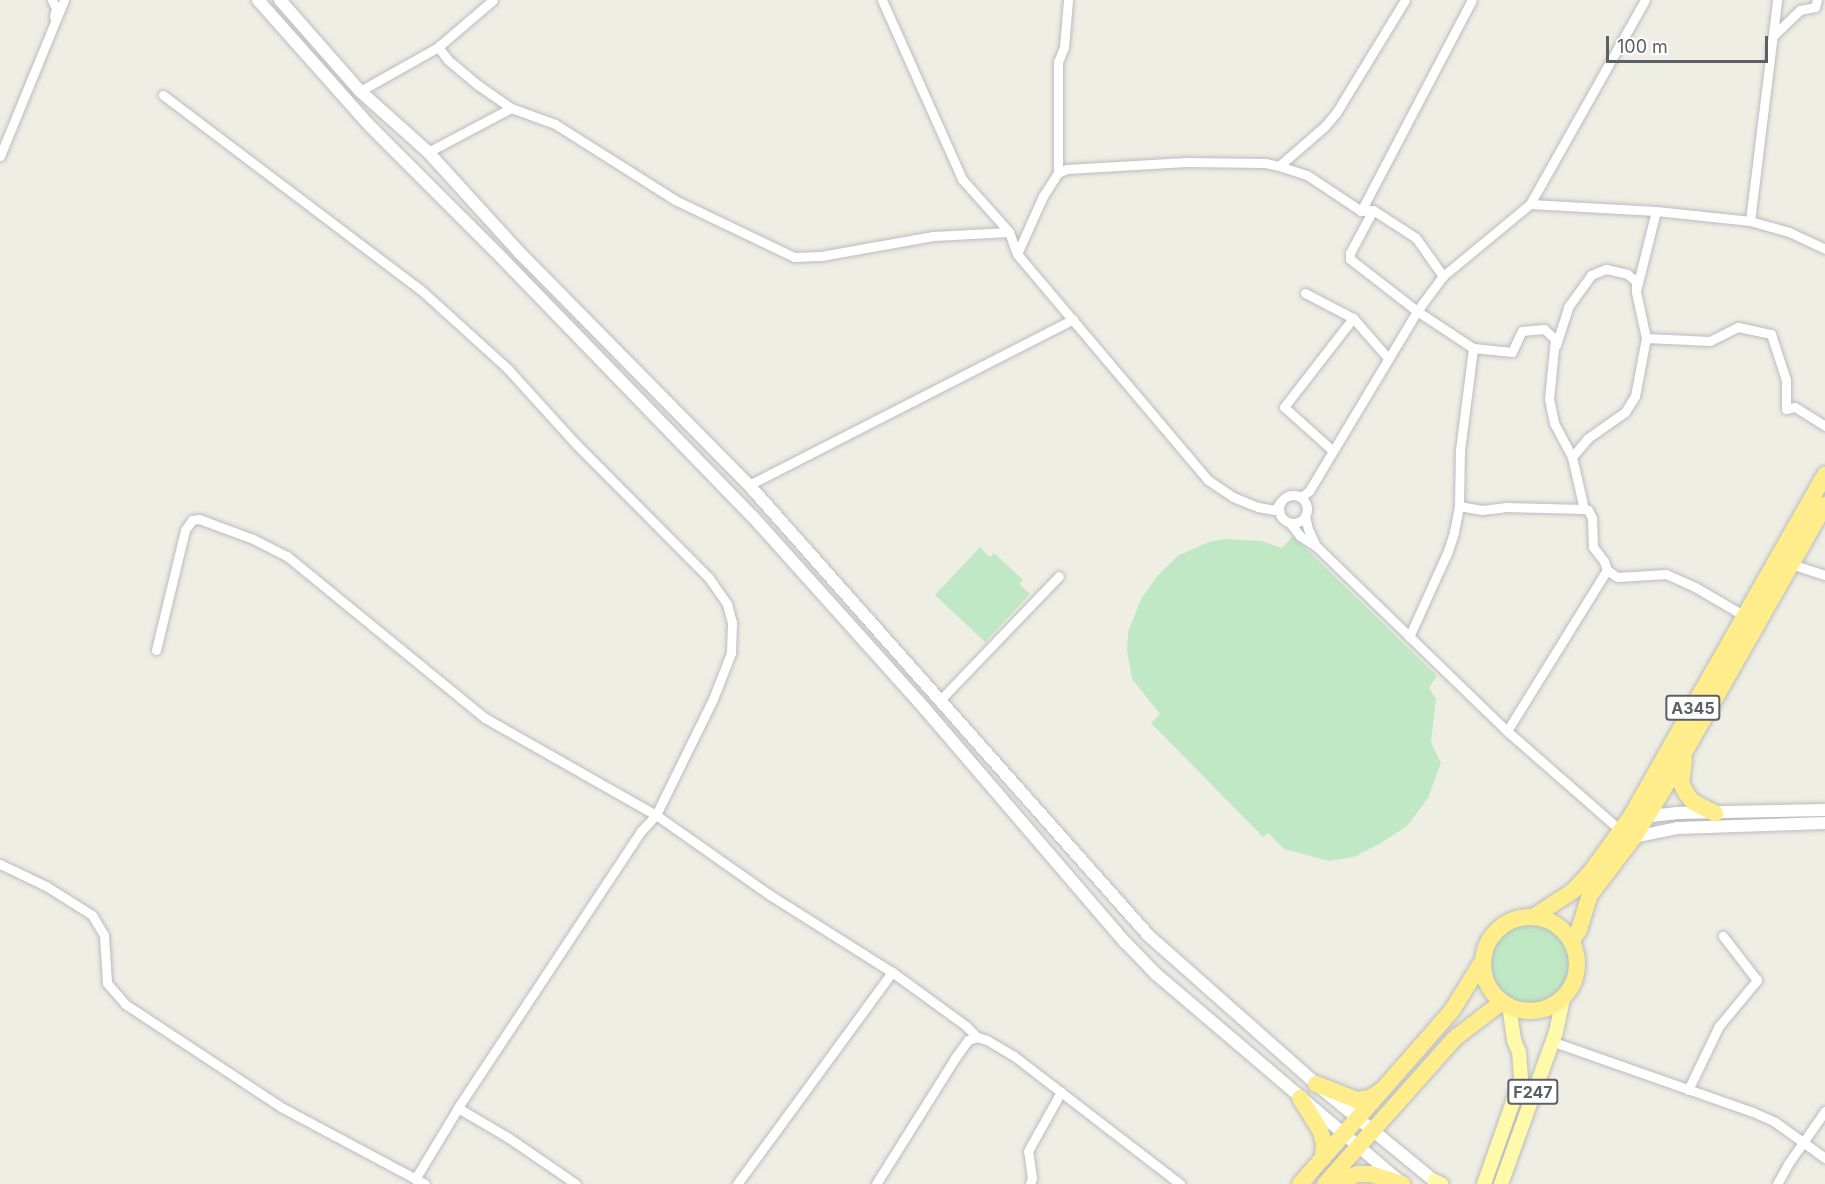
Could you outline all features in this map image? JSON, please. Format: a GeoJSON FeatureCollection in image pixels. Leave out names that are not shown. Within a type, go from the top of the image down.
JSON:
{"type":"FeatureCollection","features":[{"type":"Feature","properties":{"kind":"highway","name":"A345"},"geometry":{"type":"LineString","coordinates":[[1571,940],[1579,930],[1590,895],[1743,615],[1825,475]]}},
{"type":"Feature","properties":{"kind":"highway","name":"A345"},"geometry":{"type":"LineString","coordinates":[[1300,1184],[1453,1009],[1483,960],[1486,949],[1500,929],[1510,922],[1533,917],[1573,891],[1628,828],[1647,817],[1825,505]]}},
{"type":"Feature","properties":{"kind":"highway"},"geometry":{"type":"LineString","coordinates":[[1689,744],[1681,783],[1693,802],[1715,813]]}},
{"type":"Feature","properties":{"kind":"highway"},"geometry":{"type":"LineString","coordinates":[[1483,960],[1487,984],[1505,1004],[1520,1011],[1543,1010],[1563,999],[1572,986],[1577,971],[1576,955],[1571,940],[1555,924],[1533,917]]}},
{"type":"Feature","properties":{"kind":"highway"},"geometry":{"type":"LineString","coordinates":[[1325,1184],[1455,1038],[1505,1004]]}},
{"type":"Feature","properties":{"kind":"highway"},"geometry":{"type":"LineString","coordinates":[[1316,1084],[1357,1100],[1370,1098],[1384,1088]]}},
{"type":"Feature","properties":{"kind":"highway"},"geometry":{"type":"LineString","coordinates":[[1300,1098],[1320,1130],[1324,1143],[1323,1158]]}},
{"type":"Feature","properties":{"kind":"highway"},"geometry":{"type":"LineString","coordinates":[[1333,1184],[1358,1174],[1371,1174],[1402,1184]]}},
{"type":"Feature","properties":{"kind":"main road","name":"F247"},"geometry":{"type":"LineString","coordinates":[[1501,1184],[1551,1041],[1563,999]]}},
{"type":"Feature","properties":{"kind":"main road","name":"F247"},"geometry":{"type":"LineString","coordinates":[[1487,1178],[1521,1080],[1520,1052],[1514,1040],[1505,1004]]}},
{"type":"Feature","properties":{"kind":"main road"},"geometry":{"type":"LineString","coordinates":[[1479,1184],[1487,1178]]}},
{"type":"Feature","properties":{"kind":"street"},"geometry":{"type":"LineString","coordinates":[[52,0],[56,8],[52,28]]}},
{"type":"Feature","properties":{"kind":"street"},"geometry":{"type":"LineString","coordinates":[[0,156],[64,0]]}},
{"type":"Feature","properties":{"kind":"street"},"geometry":{"type":"LineString","coordinates":[[258,0],[370,126],[733,495],[926,709],[1125,942],[1179,996],[1402,1184]]}},
{"type":"Feature","properties":{"kind":"street"},"geometry":{"type":"LineString","coordinates":[[280,0],[360,91],[428,152],[520,254],[749,485],[1149,936],[1316,1084],[1438,1183]]}},
{"type":"Feature","properties":{"kind":"street"},"geometry":{"type":"LineString","coordinates":[[360,91],[438,47],[493,0]]}},
{"type":"Feature","properties":{"kind":"street"},"geometry":{"type":"LineString","coordinates":[[882,0],[931,105],[962,179],[1009,232],[1017,254],[1208,480],[1233,497],[1273,516],[1279,513],[1285,498]]}},
{"type":"Feature","properties":{"kind":"street"},"geometry":{"type":"LineString","coordinates":[[1017,254],[1043,196],[1058,173],[1058,62],[1064,47],[1068,0]]}},
{"type":"Feature","properties":{"kind":"street"},"geometry":{"type":"LineString","coordinates":[[1279,166],[1325,126],[1336,113],[1405,0]]}},
{"type":"Feature","properties":{"kind":"street"},"geometry":{"type":"LineString","coordinates":[[1360,211],[1472,0]]}},
{"type":"Feature","properties":{"kind":"street"},"geometry":{"type":"LineString","coordinates":[[1285,498],[1301,497],[1309,491],[1417,311],[1443,276],[1530,204],[1645,0]]}},
{"type":"Feature","properties":{"kind":"street"},"geometry":{"type":"LineString","coordinates":[[1750,221],[1777,0]]}},
{"type":"Feature","properties":{"kind":"street"},"geometry":{"type":"LineString","coordinates":[[1774,34],[1800,10],[1815,7],[1817,0]]}},
{"type":"Feature","properties":{"kind":"street"},"geometry":{"type":"LineString","coordinates":[[438,47],[448,60],[511,108],[555,124],[675,200],[794,256],[821,256],[933,236],[1009,232]]}},
{"type":"Feature","properties":{"kind":"street"},"geometry":{"type":"LineString","coordinates":[[163,95],[421,290],[508,369],[576,444],[709,578],[727,604],[732,623],[731,653],[714,699],[656,814],[641,831],[458,1108],[415,1179]]}},
{"type":"Feature","properties":{"kind":"street"},"geometry":{"type":"LineString","coordinates":[[428,152],[511,108]]}},
{"type":"Feature","properties":{"kind":"street"},"geometry":{"type":"LineString","coordinates":[[1058,173],[1067,170],[1185,162],[1265,163],[1279,166],[1307,174],[1360,211],[1373,210],[1416,238],[1443,276]]}},
{"type":"Feature","properties":{"kind":"street"},"geometry":{"type":"LineString","coordinates":[[1530,204],[1750,221],[1789,232],[1825,249]]}},
{"type":"Feature","properties":{"kind":"street"},"geometry":{"type":"LineString","coordinates":[[1373,210],[1350,253],[1350,259],[1417,311],[1473,348],[1512,352],[1522,331],[1544,329],[1556,339],[1552,356],[1549,399],[1557,430],[1572,457],[1584,509]]}},
{"type":"Feature","properties":{"kind":"street"},"geometry":{"type":"LineString","coordinates":[[1636,292],[1656,212]]}},
{"type":"Feature","properties":{"kind":"street"},"geometry":{"type":"LineString","coordinates":[[1552,356],[1568,307],[1591,275],[1606,269],[1627,274],[1636,281],[1636,292],[1646,338],[1638,387],[1632,402],[1615,420],[1588,438],[1572,457]]}},
{"type":"Feature","properties":{"kind":"street"},"geometry":{"type":"LineString","coordinates":[[1305,292],[1353,318],[1388,358]]}},
{"type":"Feature","properties":{"kind":"street"},"geometry":{"type":"LineString","coordinates":[[1332,450],[1284,406],[1353,318]]}},
{"type":"Feature","properties":{"kind":"street"},"geometry":{"type":"LineString","coordinates":[[733,495],[1073,319]]}},
{"type":"Feature","properties":{"kind":"street"},"geometry":{"type":"LineString","coordinates":[[1646,338],[1710,341],[1738,327],[1771,334],[1786,380],[1786,409],[1795,407],[1825,426]]}},
{"type":"Feature","properties":{"kind":"street"},"geometry":{"type":"LineString","coordinates":[[1409,637],[1448,551],[1459,506],[1460,450],[1473,348]]}},
{"type":"Feature","properties":{"kind":"street"},"geometry":{"type":"LineString","coordinates":[[1258,507],[1275,510],[1285,498],[1301,493],[1316,476]]}},
{"type":"Feature","properties":{"kind":"street"},"geometry":{"type":"LineString","coordinates":[[1301,497],[1307,506],[1305,516],[1316,546]]}},
{"type":"Feature","properties":{"kind":"street"},"geometry":{"type":"LineString","coordinates":[[1459,506],[1482,510],[1505,507],[1588,510],[1592,518],[1593,547],[1604,561],[1607,570],[1617,577],[1666,574],[1695,587],[1743,615]]}},
{"type":"Feature","properties":{"kind":"street"},"geometry":{"type":"LineString","coordinates":[[1279,513],[1283,520],[1290,523],[1300,536],[1316,546],[1507,731],[1628,828],[1825,823]]}},
{"type":"Feature","properties":{"kind":"street"},"geometry":{"type":"LineString","coordinates":[[1290,523],[1299,522],[1305,516]]}},
{"type":"Feature","properties":{"kind":"street"},"geometry":{"type":"LineString","coordinates":[[156,650],[185,530],[192,520],[209,523],[287,556],[485,718],[656,814],[770,895],[892,972],[966,1026],[977,1037],[987,1040],[1014,1056],[1180,1184]]}},
{"type":"Feature","properties":{"kind":"street"},"geometry":{"type":"LineString","coordinates":[[1791,564],[1825,575]]}},
{"type":"Feature","properties":{"kind":"street"},"geometry":{"type":"LineString","coordinates":[[1507,731],[1607,570]]}},
{"type":"Feature","properties":{"kind":"street"},"geometry":{"type":"LineString","coordinates":[[941,699],[1059,576]]}},
{"type":"Feature","properties":{"kind":"street"},"geometry":{"type":"LineString","coordinates":[[1647,817],[1825,810]]}},
{"type":"Feature","properties":{"kind":"street"},"geometry":{"type":"LineString","coordinates":[[0,864],[46,886],[92,915],[104,935],[107,983],[125,1004],[281,1107],[425,1184]]}},
{"type":"Feature","properties":{"kind":"street"},"geometry":{"type":"LineString","coordinates":[[1688,1090],[1719,1026],[1757,980],[1723,936]]}},
{"type":"Feature","properties":{"kind":"street"},"geometry":{"type":"LineString","coordinates":[[736,1184],[892,972]]}},
{"type":"Feature","properties":{"kind":"street"},"geometry":{"type":"LineString","coordinates":[[876,1184],[955,1058],[968,1040],[977,1037]]}},
{"type":"Feature","properties":{"kind":"street"},"geometry":{"type":"LineString","coordinates":[[1551,1041],[1775,1122],[1825,1158]]}},
{"type":"Feature","properties":{"kind":"street"},"geometry":{"type":"LineString","coordinates":[[1030,1184],[1032,1178],[1028,1151],[1061,1092]]}},
{"type":"Feature","properties":{"kind":"street"},"geometry":{"type":"LineString","coordinates":[[458,1108],[509,1138],[576,1184]]}},
{"type":"Feature","properties":{"kind":"street"},"geometry":{"type":"LineString","coordinates":[[1778,1184],[1788,1164],[1825,1111]]}},
{"type":"Feature","properties":{"kind":"green space"},"geometry":{"type":"Polygon","coordinates":[[[1293,536],[1437,676],[1429,688],[1436,699],[1431,742],[1441,763],[1428,798],[1407,826],[1381,843],[1354,857],[1329,861],[1284,849],[1268,833],[1263,837],[1151,723],[1160,714],[1132,679],[1127,650],[1128,632],[1141,599],[1158,575],[1179,555],[1209,542],[1224,539],[1261,541],[1282,548],[1293,536]]]}},
{"type":"Feature","properties":{"kind":"green space"},"geometry":{"type":"Polygon","coordinates":[[[980,547],[990,557],[994,553],[1023,580],[1019,584],[1030,594],[985,642],[935,595],[980,547]]]}},
{"type":"Feature","properties":{"kind":"green space"},"geometry":{"type":"Polygon","coordinates":[[[1529,925],[1545,928],[1558,937],[1567,950],[1570,966],[1567,982],[1558,995],[1545,1004],[1529,1007],[1513,1004],[1500,995],[1491,982],[1488,966],[1491,950],[1500,937],[1513,928],[1529,925]]]}}]}
